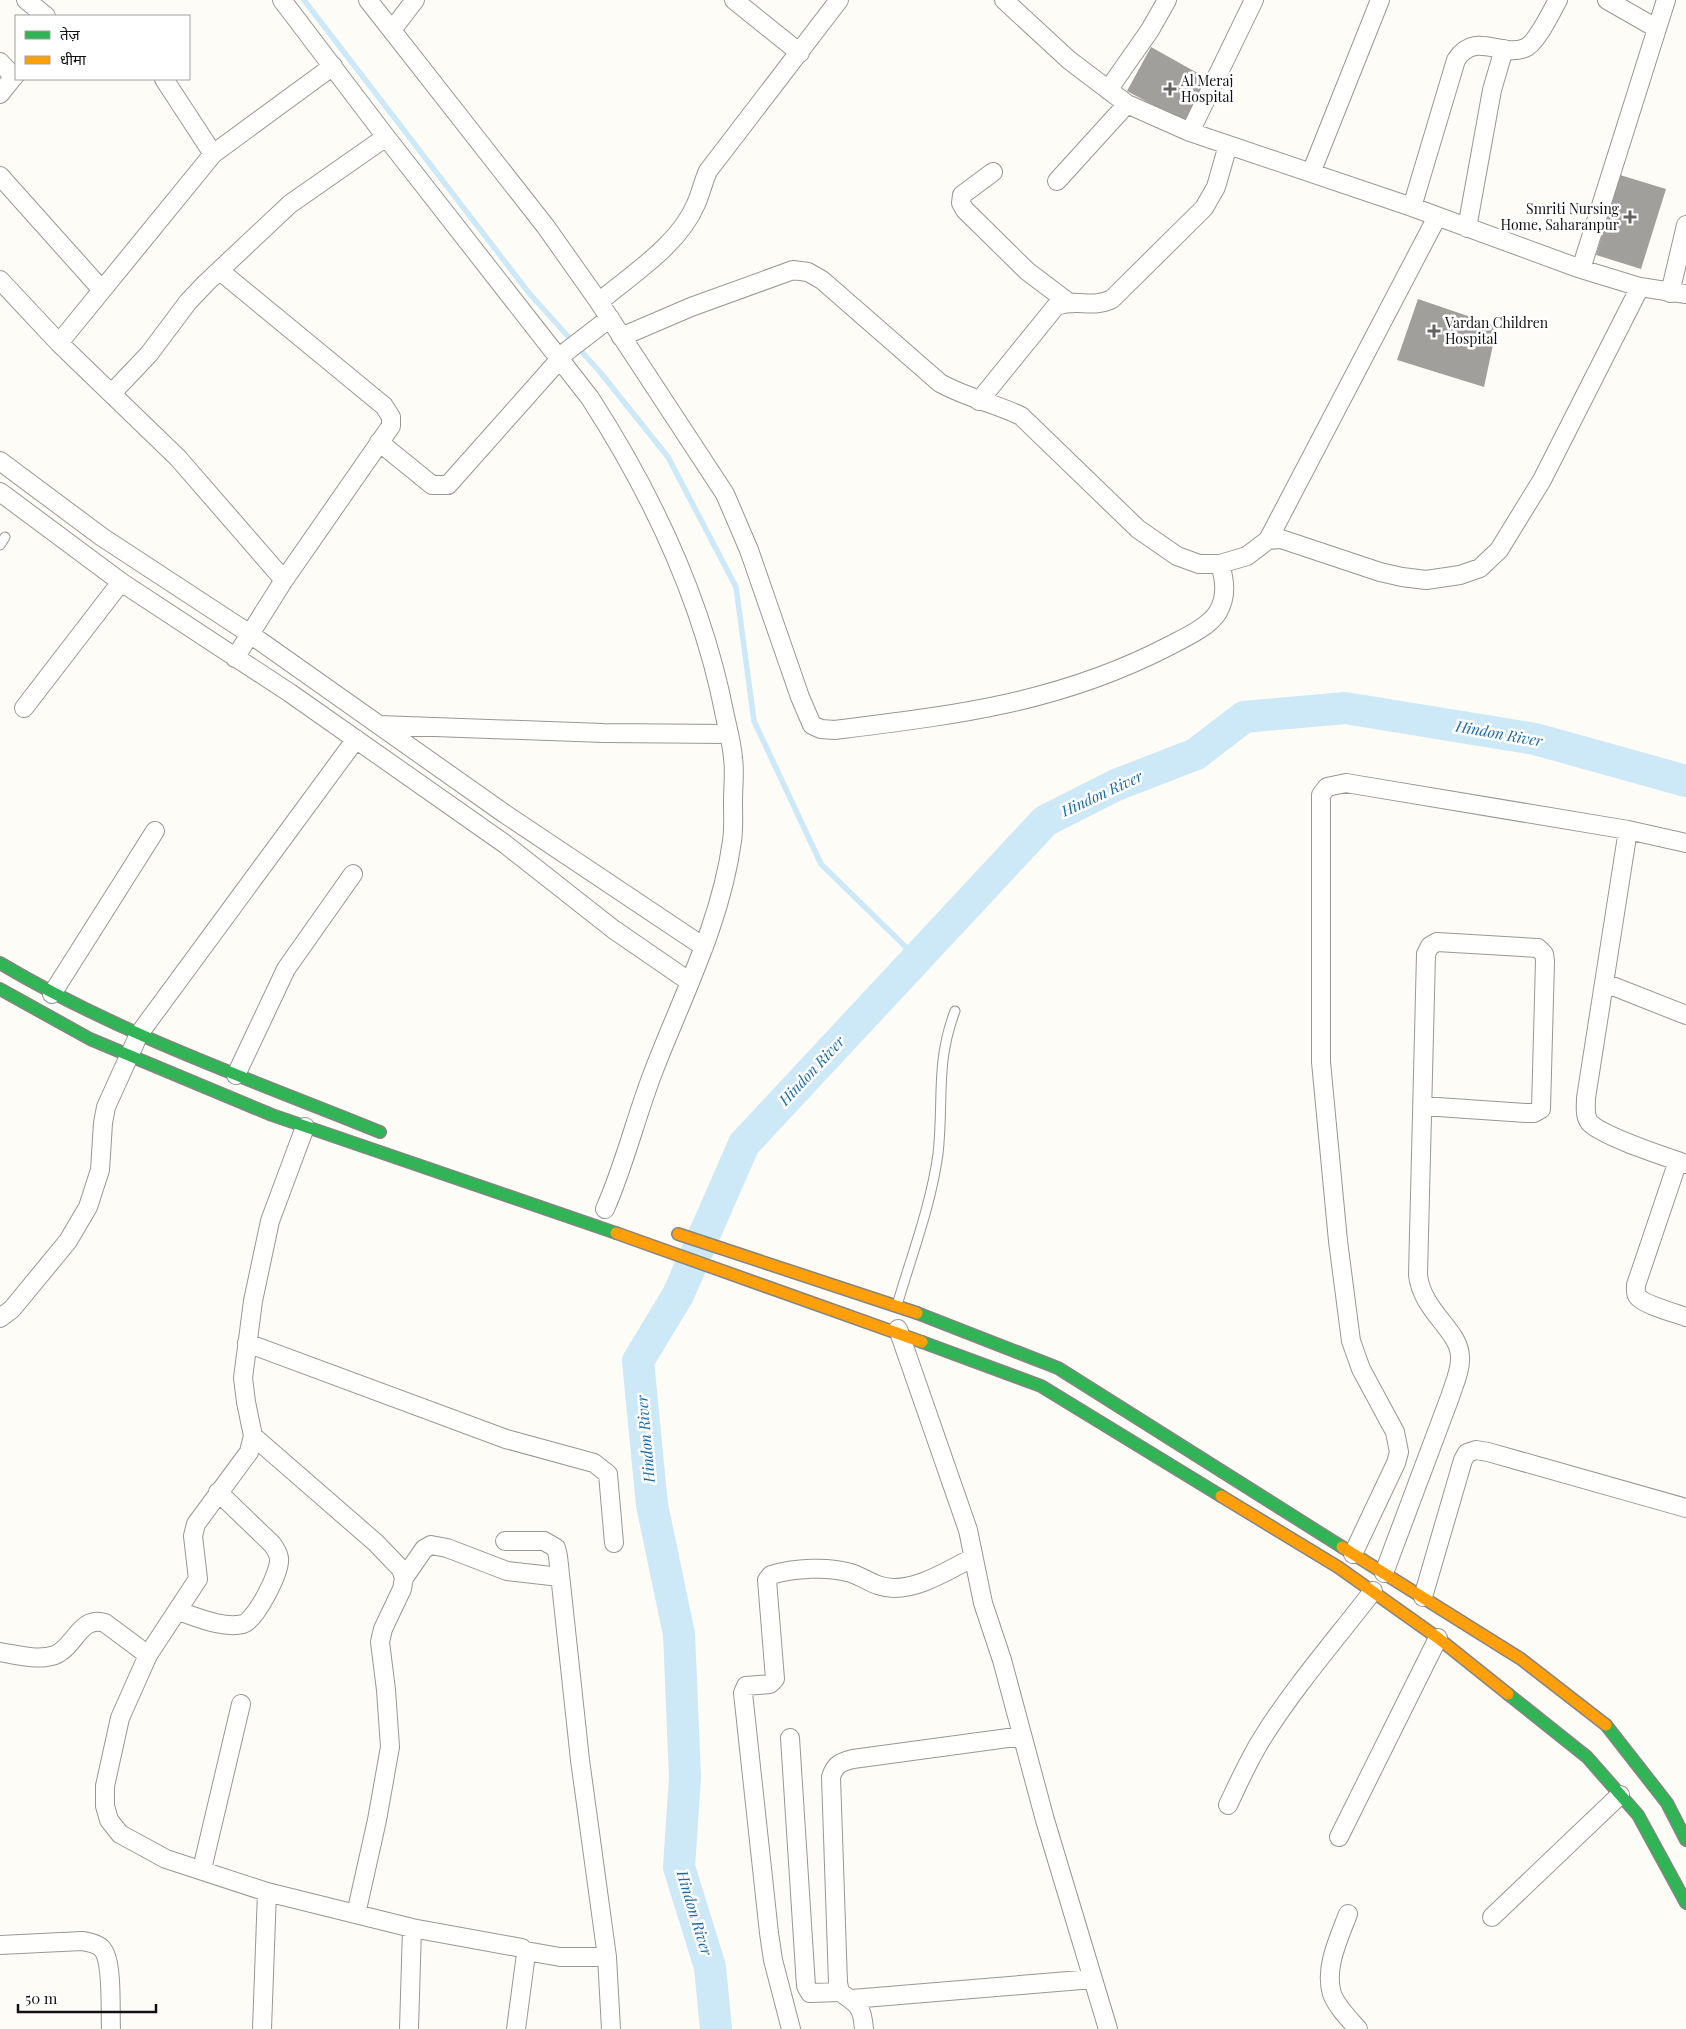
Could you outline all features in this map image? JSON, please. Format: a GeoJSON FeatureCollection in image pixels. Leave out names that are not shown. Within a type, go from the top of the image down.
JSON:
{"type":"FeatureCollection","features":[{"type":"Feature","properties":{"kind":"main road"},"geometry":{"type":"LineString","coordinates":[[0,963],[52,994],[139,1034],[383,1134],[374,1150]]}},
{"type":"Feature","properties":{"kind":"main road"},"geometry":{"type":"LineString","coordinates":[[0,989],[90,1039],[305,1128],[604,1228],[899,1333],[1041,1386],[1338,1567],[1374,1591],[1438,1638],[1587,1757],[1638,1815],[1686,1902]]}},
{"type":"Feature","properties":{"kind":"main road"},"geometry":{"type":"LineString","coordinates":[[667,1230],[788,1272],[894,1303],[1058,1368],[1521,1659],[1611,1728],[1667,1803],[1686,1840]]}},
{"type":"Feature","properties":{"kind":"main road"},"geometry":{"type":"LineString","coordinates":[[950,1352],[960,1330]]}},
{"type":"Feature","properties":{"kind":"street"},"geometry":{"type":"LineString","coordinates":[[26,0],[45,15]]}},
{"type":"Feature","properties":{"kind":"street"},"geometry":{"type":"LineString","coordinates":[[282,0],[386,137],[563,356],[615,436],[649,501],[675,558],[703,626],[718,679],[733,759],[732,839],[720,899],[697,965],[653,1072],[608,1210]]}},
{"type":"Feature","properties":{"kind":"street"},"geometry":{"type":"LineString","coordinates":[[368,0],[546,227],[599,302],[605,322],[621,337],[725,494],[749,550],[800,697],[812,725],[821,729],[940,717],[1017,703],[1056,692],[1144,659],[1198,629],[1217,614],[1225,598],[1225,581],[1220,564]]}},
{"type":"Feature","properties":{"kind":"street"},"geometry":{"type":"LineString","coordinates":[[392,30],[415,0]]}},
{"type":"Feature","properties":{"kind":"street"},"geometry":{"type":"LineString","coordinates":[[734,0],[800,52]]}},
{"type":"Feature","properties":{"kind":"street"},"geometry":{"type":"LineString","coordinates":[[599,302],[667,244],[687,220],[697,203],[708,171],[839,0]]}},
{"type":"Feature","properties":{"kind":"street"},"geometry":{"type":"LineString","coordinates":[[1004,0],[1069,60],[1127,104],[1190,132],[1412,206],[1437,217],[1581,269],[1640,286],[1678,293],[1686,225]]}},
{"type":"Feature","properties":{"kind":"street"},"geometry":{"type":"LineString","coordinates":[[1108,90],[1150,30],[1167,0]]}},
{"type":"Feature","properties":{"kind":"street"},"geometry":{"type":"LineString","coordinates":[[1190,132],[1254,0]]}},
{"type":"Feature","properties":{"kind":"street"},"geometry":{"type":"LineString","coordinates":[[1311,173],[1380,0]]}},
{"type":"Feature","properties":{"kind":"street"},"geometry":{"type":"LineString","coordinates":[[1412,206],[1456,60],[1461,52],[1469,47],[1477,46],[1525,48],[1533,42],[1558,0]]}},
{"type":"Feature","properties":{"kind":"street"},"geometry":{"type":"LineString","coordinates":[[1607,0],[1656,28]]}},
{"type":"Feature","properties":{"kind":"street"},"geometry":{"type":"LineString","coordinates":[[1581,269],[1666,0]]}},
{"type":"Feature","properties":{"kind":"street"},"geometry":{"type":"LineString","coordinates":[[1467,228],[1492,90],[1504,48]]}},
{"type":"Feature","properties":{"kind":"street"},"geometry":{"type":"LineString","coordinates":[[0,62],[15,76],[0,94]]}},
{"type":"Feature","properties":{"kind":"street"},"geometry":{"type":"LineString","coordinates":[[59,342],[213,154],[333,66]]}},
{"type":"Feature","properties":{"kind":"street"},"geometry":{"type":"LineString","coordinates":[[165,80],[213,154]]}},
{"type":"Feature","properties":{"kind":"street"},"geometry":{"type":"LineString","coordinates":[[1057,181],[1127,104]]}},
{"type":"Feature","properties":{"kind":"street"},"geometry":{"type":"LineString","coordinates":[[112,393],[149,354],[188,302],[290,204],[386,137]]}},
{"type":"Feature","properties":{"kind":"street"},"geometry":{"type":"LineString","coordinates":[[980,401],[1056,306],[1068,302],[1101,304],[1112,299],[1140,274],[1204,208],[1216,187],[1228,145]]}},
{"type":"Feature","properties":{"kind":"street"},"geometry":{"type":"LineString","coordinates":[[993,172],[962,195],[961,203],[965,210],[1027,271],[1068,302]]}},
{"type":"Feature","properties":{"kind":"street"},"geometry":{"type":"LineString","coordinates":[[0,176],[102,290]]}},
{"type":"Feature","properties":{"kind":"street"},"geometry":{"type":"LineString","coordinates":[[621,337],[691,307],[793,270],[808,272],[822,280],[940,383],[962,395],[1000,406],[1020,416],[1138,528],[1177,556],[1199,564],[1220,564],[1247,556],[1268,540],[1437,217]]}},
{"type":"Feature","properties":{"kind":"street"},"geometry":{"type":"LineString","coordinates":[[220,271],[384,406],[391,417],[391,426],[284,580],[243,646]]}},
{"type":"Feature","properties":{"kind":"street"},"geometry":{"type":"LineString","coordinates":[[0,280],[59,342],[178,458],[251,545],[284,580]]}},
{"type":"Feature","properties":{"kind":"street"},"geometry":{"type":"LineString","coordinates":[[1268,540],[1281,538],[1380,572],[1402,577],[1426,580],[1460,575],[1480,568],[1499,550],[1542,480],[1640,286]]}},
{"type":"Feature","properties":{"kind":"street"},"geometry":{"type":"LineString","coordinates":[[379,442],[432,485],[448,485],[563,356],[605,322]]}},
{"type":"Feature","properties":{"kind":"street"},"geometry":{"type":"LineString","coordinates":[[0,461],[27,495],[121,582],[243,646],[379,725],[505,814],[697,965]]}},
{"type":"Feature","properties":{"kind":"street"},"geometry":{"type":"LineString","coordinates":[[0,492],[27,495],[102,537],[243,646],[356,739],[505,844],[613,929],[697,965]]}},
{"type":"Feature","properties":{"kind":"street"},"geometry":{"type":"LineString","coordinates":[[24,708],[121,582]]}},
{"type":"Feature","properties":{"kind":"street"},"geometry":{"type":"LineString","coordinates":[[379,725],[603,733],[728,734]]}},
{"type":"Feature","properties":{"kind":"street"},"geometry":{"type":"LineString","coordinates":[[0,1318],[12,1309],[80,1224],[100,1170],[106,1107],[139,1034],[356,739]]}},
{"type":"Feature","properties":{"kind":"street"},"geometry":{"type":"LineString","coordinates":[[1353,1554],[1396,1463],[1399,1452],[1395,1432],[1360,1369],[1351,1341],[1338,1241],[1321,1062],[1321,795],[1327,787],[1346,783],[1628,830],[1686,843]]}},
{"type":"Feature","properties":{"kind":"street"},"geometry":{"type":"LineString","coordinates":[[1628,830],[1586,1098],[1586,1116],[1591,1124],[1609,1134],[1682,1163],[1636,1285],[1636,1293],[1638,1298],[1686,1317]]}},
{"type":"Feature","properties":{"kind":"street"},"geometry":{"type":"LineString","coordinates":[[52,994],[155,831]]}},
{"type":"Feature","properties":{"kind":"street"},"geometry":{"type":"LineString","coordinates":[[236,1075],[286,969],[353,874]]}},
{"type":"Feature","properties":{"kind":"street"},"geometry":{"type":"LineString","coordinates":[[1384,1573],[1459,1369],[1460,1354],[1453,1336],[1430,1308],[1419,1285],[1426,954],[1430,946],[1437,942],[1538,948],[1544,954],[1545,961],[1541,1109],[1534,1113],[1526,1114],[1423,1106]]}},
{"type":"Feature","properties":{"kind":"street"},"geometry":{"type":"LineString","coordinates":[[1605,984],[1686,1015]]}},
{"type":"Feature","properties":{"kind":"street"},"geometry":{"type":"LineString","coordinates":[[305,1128],[270,1221],[261,1256],[243,1378],[253,1436],[249,1452],[196,1524],[193,1536],[198,1579],[148,1656],[120,1718],[105,1786],[109,1820],[120,1834],[166,1859],[202,1869],[267,1892],[412,1928],[519,1947],[526,1951],[560,1957],[607,1957]]}},
{"type":"Feature","properties":{"kind":"street"},"geometry":{"type":"LineString","coordinates":[[894,1303],[899,1333],[961,1507],[983,1603],[1002,1660],[1022,1736],[1109,2029]]}},
{"type":"Feature","properties":{"kind":"street"},"geometry":{"type":"LineString","coordinates":[[247,1343],[506,1439],[594,1462],[608,1474],[614,1543]]}},
{"type":"Feature","properties":{"kind":"street"},"geometry":{"type":"LineString","coordinates":[[253,1436],[376,1544],[402,1569],[404,1578]]}},
{"type":"Feature","properties":{"kind":"street"},"geometry":{"type":"LineString","coordinates":[[1422,1597],[1462,1460],[1467,1453],[1476,1450],[1488,1452],[1686,1508]]}},
{"type":"Feature","properties":{"kind":"street"},"geometry":{"type":"LineString","coordinates":[[178,1611],[220,1624],[237,1625],[250,1621],[256,1614],[279,1564],[277,1551],[272,1544],[218,1492]]}},
{"type":"Feature","properties":{"kind":"street"},"geometry":{"type":"LineString","coordinates":[[505,1541],[544,1541],[556,1548],[580,1760],[607,1957],[612,2029]]}},
{"type":"Feature","properties":{"kind":"street"},"geometry":{"type":"LineString","coordinates":[[356,1914],[388,1766],[390,1747],[380,1642],[383,1629],[402,1588],[404,1578],[424,1549],[431,1545],[447,1548],[508,1571],[560,1577]]}},
{"type":"Feature","properties":{"kind":"street"},"geometry":{"type":"LineString","coordinates":[[791,2029],[768,1933],[743,1693],[746,1686],[770,1684],[775,1679],[768,1580],[771,1575],[780,1572],[826,1569],[854,1574],[869,1583],[881,1587],[907,1587],[927,1580],[973,1558]]}},
{"type":"Feature","properties":{"kind":"street"},"geometry":{"type":"LineString","coordinates":[[1228,1805],[1246,1766],[1289,1699],[1374,1591]]}},
{"type":"Feature","properties":{"kind":"street"},"geometry":{"type":"LineString","coordinates":[[0,1652],[31,1657],[56,1654],[84,1626],[98,1621],[105,1623],[148,1656]]}},
{"type":"Feature","properties":{"kind":"street"},"geometry":{"type":"LineString","coordinates":[[1339,1837],[1438,1638]]}},
{"type":"Feature","properties":{"kind":"street"},"geometry":{"type":"LineString","coordinates":[[202,1869],[241,1704]]}},
{"type":"Feature","properties":{"kind":"street"},"geometry":{"type":"LineString","coordinates":[[864,2029],[863,2013],[846,1996],[831,1777],[834,1768],[841,1763],[853,1759],[1022,1736]]}},
{"type":"Feature","properties":{"kind":"street"},"geometry":{"type":"LineString","coordinates":[[790,1738],[806,1986],[810,1993],[846,1996],[1093,1979]]}},
{"type":"Feature","properties":{"kind":"street"},"geometry":{"type":"LineString","coordinates":[[1492,1917],[1620,1794]]}},
{"type":"Feature","properties":{"kind":"street"},"geometry":{"type":"LineString","coordinates":[[262,2029],[267,1892]]}},
{"type":"Feature","properties":{"kind":"street"},"geometry":{"type":"LineString","coordinates":[[1348,1914],[1332,1957],[1330,1975],[1332,1994],[1340,2008],[1358,2029]]}},
{"type":"Feature","properties":{"kind":"street"},"geometry":{"type":"LineString","coordinates":[[409,2029],[412,1928]]}},
{"type":"Feature","properties":{"kind":"street"},"geometry":{"type":"LineString","coordinates":[[0,1946],[82,1941],[93,1943],[103,1950],[108,1962],[111,2029]]}},
{"type":"Feature","properties":{"kind":"street"},"geometry":{"type":"LineString","coordinates":[[516,2029],[526,1951]]}},
{"type":"Feature","properties":{"kind":"lane"},"geometry":{"type":"LineString","coordinates":[[894,1303],[932,1184],[940,1122],[942,1053],[954,1011]]}},
{"type":"Feature","properties":{"kind":"building"},"geometry":{"type":"Polygon","coordinates":[[[1151,47],[1210,80],[1186,123],[1127,91],[1151,47]]]}},
{"type":"Feature","properties":{"kind":"building"},"geometry":{"type":"Polygon","coordinates":[[[1620,175],[1666,189],[1641,269],[1596,255],[1620,175]]]}},
{"type":"Feature","properties":{"kind":"building"},"geometry":{"type":"Polygon","coordinates":[[[1418,299],[1497,326],[1484,387],[1397,360],[1418,299]]]}},
{"type":"Feature","properties":{"kind":"waterway"},"geometry":{"type":"LineString","coordinates":[[304,0],[529,293],[600,372],[668,457],[736,587],[754,721],[821,864],[917,958]]}},
{"type":"Feature","properties":{"kind":"waterway","name":"Hindon River"},"geometry":{"type":"LineString","coordinates":[[716,2029],[710,1967],[679,1867],[685,1777],[679,1634],[652,1505],[638,1361],[678,1295],[744,1144],[1045,821],[1116,785],[1196,754],[1244,717],[1345,708],[1535,739],[1686,781]]}},
{"type":"Feature","properties":{"kind":"traffic: fast"},"geometry":{"type":"LineString","coordinates":[[0,963],[45,989],[139,1034],[380,1132]]}},
{"type":"Feature","properties":{"kind":"traffic: fast"},"geometry":{"type":"LineString","coordinates":[[0,989],[90,1039],[272,1115],[616,1233]]}},
{"type":"Feature","properties":{"kind":"traffic: fast"},"geometry":{"type":"LineString","coordinates":[[917,1313],[1058,1368],[1342,1547]]}},
{"type":"Feature","properties":{"kind":"traffic: fast"},"geometry":{"type":"LineString","coordinates":[[922,1342],[1041,1386],[1221,1496]]}},
{"type":"Feature","properties":{"kind":"traffic: fast"},"geometry":{"type":"LineString","coordinates":[[1508,1694],[1587,1757],[1638,1815],[1686,1903]]}},
{"type":"Feature","properties":{"kind":"traffic: fast"},"geometry":{"type":"LineString","coordinates":[[1606,1725],[1667,1803],[1686,1840]]}},
{"type":"Feature","properties":{"kind":"traffic: slow"},"geometry":{"type":"LineString","coordinates":[[616,1233],[922,1342]]}},
{"type":"Feature","properties":{"kind":"traffic: slow"},"geometry":{"type":"LineString","coordinates":[[678,1234],[917,1313]]}},
{"type":"Feature","properties":{"kind":"traffic: slow"},"geometry":{"type":"LineString","coordinates":[[1221,1496],[1338,1567],[1438,1638],[1508,1694]]}},
{"type":"Feature","properties":{"kind":"traffic: slow"},"geometry":{"type":"LineString","coordinates":[[1342,1547],[1521,1659],[1606,1725]]}},
{"type":"Feature","properties":{"kind":"place","name":"Al Meraj Hospital"},"geometry":{"type":"Point","coordinates":[1170,89]}},
{"type":"Feature","properties":{"kind":"place","name":"Smriti Nursing Home, Saharanpur"},"geometry":{"type":"Point","coordinates":[1630,217]}},
{"type":"Feature","properties":{"kind":"place","name":"Vardan Children Hospital"},"geometry":{"type":"Point","coordinates":[1434,331]}}]}
